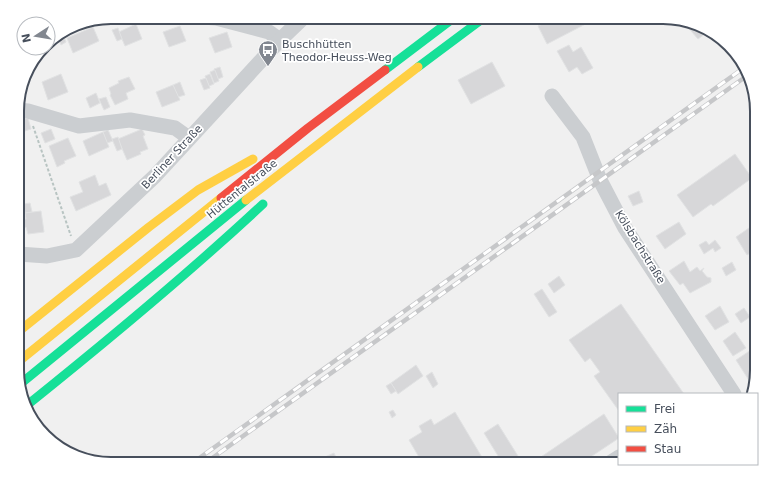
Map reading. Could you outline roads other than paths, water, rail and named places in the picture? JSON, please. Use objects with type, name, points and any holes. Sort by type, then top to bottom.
[{"type":"highway","name":"Hüttentalstraße","points":[[24,357],[308,128],[446,24]]},
{"type":"highway","name":"Hüttentalstraße","points":[[25,380],[319,142],[475,24]]},
{"type":"highway","points":[[24,327],[149,227],[198,190],[308,128]]},
{"type":"highway","points":[[283,184],[319,142]]},
{"type":"highway","points":[[30,402],[163,295],[221,244],[272,195]]},
{"type":"street","points":[[239,24],[269,32],[280,40]]},
{"type":"street","name":"Berliner Straße","points":[[24,254],[47,256],[76,250],[155,176],[280,40],[297,24]]},
{"type":"street","name":"Kölsbachstraße","points":[[552,96],[583,137],[600,180],[625,228],[733,393]]},
{"type":"street","points":[[24,110],[79,126],[130,120],[175,128],[189,138]]},
{"type":"railway","points":[[201,457],[740,71]]},
{"type":"railway","points":[[214,457],[743,78]]},
{"type":"place","name":"Buschhütten Theodor-Heuss-Weg","points":[[268,67]]}]
